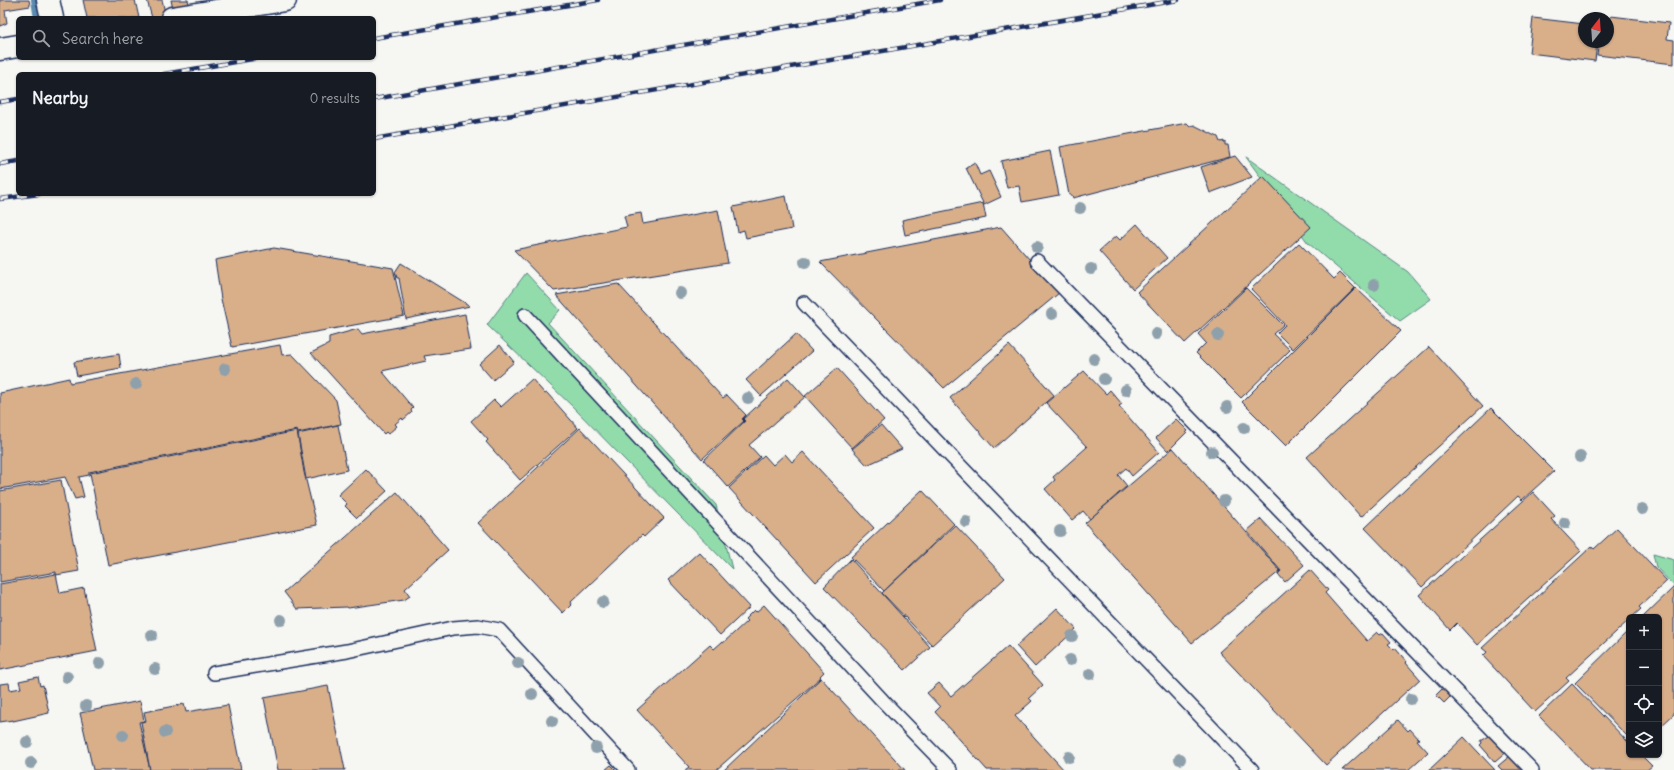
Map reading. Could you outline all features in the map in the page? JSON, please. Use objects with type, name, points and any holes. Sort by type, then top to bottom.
[{"type":"street","points":[[48,0],[52,16]]},
{"type":"street","points":[[185,16],[285,0]]},
{"type":"street","points":[[0,49],[16,46]]},
{"type":"lane","points":[[1037,261],[1532,770]]},
{"type":"lane","points":[[804,303],[1252,770]]},
{"type":"lane","points":[[525,315],[883,701],[950,770]]},
{"type":"lane","points":[[214,673],[347,651],[453,628],[478,626],[500,630],[628,770]]},
{"type":"green space","points":[[1246,157],[1408,272],[1431,299],[1400,321],[1308,243]]},
{"type":"green space","points":[[526,273],[560,310],[548,323],[716,505],[732,569],[572,406],[487,325]]},
{"type":"green space","points":[[1653,554],[1674,560],[1674,586],[1656,567]]},
{"type":"building","points":[[0,0],[29,0],[30,6],[5,10],[7,23],[0,26]]},
{"type":"building","points":[[83,0],[135,0],[139,16],[87,16]]},
{"type":"building","points":[[147,0],[162,0],[166,16],[151,16]]},
{"type":"building","points":[[171,0],[188,0],[191,10],[174,14]]},
{"type":"building","points":[[1614,16],[1669,23],[1667,39],[1674,40],[1674,64],[1597,55],[1598,48],[1614,48]]},
{"type":"building","points":[[1533,18],[1578,23],[1578,48],[1596,48],[1595,61],[1529,53]]},
{"type":"building","points":[[1187,123],[1190,126],[1194,125],[1218,137],[1220,142],[1225,141],[1225,145],[1228,145],[1230,157],[1073,198],[1072,195],[1069,195],[1060,147]]},
{"type":"building","points":[[1050,151],[1059,195],[1022,202],[1019,186],[1007,188],[1001,161]]},
{"type":"building","points":[[1235,156],[1252,177],[1210,193],[1201,167]]},
{"type":"building","points":[[975,163],[980,175],[989,171],[1001,197],[984,205],[966,168]]},
{"type":"building","points":[[1263,176],[1311,227],[1185,343],[1137,292]]},
{"type":"building","points":[[786,196],[792,229],[746,238],[744,230],[738,232],[733,207]]},
{"type":"building","points":[[983,203],[986,218],[905,235],[902,220]]},
{"type":"building","points":[[718,210],[728,263],[554,291],[514,250],[627,227],[624,216],[641,213],[643,224]]},
{"type":"building","points":[[1137,224],[1167,258],[1133,289],[1099,251],[1116,236],[1120,240]]},
{"type":"building","points":[[1001,227],[1059,293],[944,388],[820,262]]},
{"type":"building","points":[[1299,243],[1334,279],[1340,273],[1355,288],[1293,349],[1277,333],[1285,325],[1251,289]]},
{"type":"building","points":[[274,248],[393,268],[404,316],[232,347],[221,299],[215,260]]},
{"type":"building","points":[[401,263],[470,306],[406,319],[399,278],[397,278],[395,272]]},
{"type":"building","points":[[618,284],[723,398],[727,395],[746,415],[742,419],[744,421],[702,459],[556,295]]},
{"type":"building","points":[[1246,288],[1283,325],[1273,334],[1290,350],[1241,398],[1196,353],[1206,343],[1198,334]]},
{"type":"building","points":[[1356,288],[1401,331],[1286,446],[1242,402]]},
{"type":"building","points":[[465,314],[471,349],[424,356],[426,361],[382,371],[413,408],[411,410],[412,412],[403,420],[402,418],[395,424],[397,426],[388,434],[386,432],[384,434],[311,353],[329,344],[329,337],[358,329],[362,334]]},
{"type":"building","points":[[796,334],[812,351],[761,396],[746,380]]},
{"type":"building","points":[[280,345],[282,355],[292,354],[336,400],[341,424],[298,433],[297,430],[89,472],[89,475],[79,477],[84,497],[75,499],[65,477],[0,489],[0,393],[69,378],[70,383]]},
{"type":"building","points":[[500,345],[514,362],[493,380],[479,364]]},
{"type":"building","points":[[1009,345],[1054,395],[994,448],[950,398]]},
{"type":"building","points":[[1429,347],[1483,406],[1361,517],[1307,457]]},
{"type":"building","points":[[119,354],[121,368],[77,376],[74,362]]},
{"type":"building","points":[[837,368],[884,420],[852,448],[805,396]]},
{"type":"building","points":[[1084,371],[1106,394],[1110,390],[1122,404],[1119,406],[1159,452],[1132,476],[1126,468],[1118,475],[1127,486],[1090,519],[1083,511],[1072,520],[1045,489],[1055,480],[1053,477],[1087,447],[1046,403]]},
{"type":"building","points":[[788,378],[805,397],[749,445],[760,457],[728,487],[704,460],[745,421],[743,419]]},
{"type":"building","points":[[532,379],[545,394],[547,393],[578,428],[520,480],[486,442],[488,440],[471,421],[494,400],[501,407]]},
{"type":"building","points":[[1491,408],[1554,471],[1522,500],[1518,496],[1422,587],[1365,528]]},
{"type":"building","points":[[1176,419],[1188,431],[1168,451],[1156,438]]},
{"type":"building","points":[[338,425],[347,470],[306,479],[298,434]]},
{"type":"building","points":[[881,425],[902,449],[867,465],[852,449]]},
{"type":"building","points":[[580,428],[664,518],[644,537],[642,535],[571,602],[572,604],[563,613],[478,523]]},
{"type":"building","points":[[297,431],[304,472],[317,525],[108,565],[90,473]]},
{"type":"building","points":[[1173,448],[1280,571],[1192,643],[1085,523]]},
{"type":"building","points":[[803,452],[874,528],[816,582],[729,488],[764,455],[773,465],[785,454],[792,462]]},
{"type":"building","points":[[366,469],[387,491],[357,518],[345,506],[347,504],[338,495]]},
{"type":"building","points":[[61,480],[79,571],[56,575],[56,572],[0,582],[0,491]]},
{"type":"building","points":[[922,490],[954,524],[884,591],[851,557]]},
{"type":"building","points":[[397,492],[448,550],[405,589],[410,596],[404,600],[348,608],[297,609],[284,592]]},
{"type":"building","points":[[1533,492],[1555,516],[1551,519],[1581,551],[1477,645],[1457,623],[1450,630],[1419,595]]},
{"type":"building","points":[[1261,519],[1304,565],[1285,582],[1278,574],[1281,571],[1247,531]]},
{"type":"building","points":[[955,525],[1005,578],[932,645],[882,593]]},
{"type":"building","points":[[1617,528],[1667,581],[1639,607],[1641,609],[1635,614],[1626,614],[1626,623],[1566,678],[1569,681],[1535,712],[1483,656],[1487,652],[1482,648],[1592,546],[1594,549]]},
{"type":"building","points":[[699,552],[750,607],[720,635],[668,580]]},
{"type":"building","points":[[851,559],[930,647],[905,670],[824,587]]},
{"type":"building","points":[[1310,570],[1328,590],[1325,593],[1367,641],[1377,632],[1380,635],[1383,633],[1391,642],[1388,644],[1394,650],[1395,648],[1420,679],[1326,765],[1219,652]]},
{"type":"building","points":[[56,574],[60,593],[84,588],[97,651],[0,670],[0,584]]},
{"type":"building","points":[[1674,587],[1674,714],[1662,725],[1662,614],[1646,614]]},
{"type":"building","points":[[764,605],[824,672],[820,676],[821,677],[716,770],[685,770],[689,767],[637,710],[710,645],[714,649],[722,642],[723,643],[747,621],[745,619],[754,610],[756,612]]},
{"type":"building","points":[[1057,608],[1076,629],[1035,667],[1016,646]]},
{"type":"building","points":[[1626,633],[1626,735],[1575,683]]},
{"type":"building","points":[[1008,646],[1043,685],[1029,698],[1032,701],[1015,716],[1064,770],[987,770],[935,712],[940,707],[927,693],[939,683],[951,696]]},
{"type":"building","points":[[38,677],[40,686],[43,685],[49,713],[13,721],[0,722],[0,684],[9,683],[10,690],[21,688],[19,681]]},
{"type":"building","points":[[821,678],[905,770],[724,770]]},
{"type":"building","points":[[1572,684],[1626,740],[1626,758],[1644,758],[1652,766],[1647,770],[1591,770],[1539,716]]},
{"type":"building","points":[[328,686],[345,770],[278,770],[264,698]]},
{"type":"building","points":[[1443,688],[1451,696],[1444,703],[1436,695]]},
{"type":"building","points":[[140,701],[144,721],[139,722],[150,770],[93,770],[80,713]]},
{"type":"building","points":[[184,704],[186,712],[228,705],[241,770],[150,770],[141,722],[146,721],[144,712]]},
{"type":"building","points":[[1398,720],[1408,731],[1410,729],[1419,739],[1417,740],[1428,752],[1408,770],[1342,770]]},
{"type":"building","points":[[1494,733],[1509,750],[1495,762],[1480,745],[1482,743],[1481,741]]},
{"type":"building","points":[[1464,737],[1495,770],[1429,770]]},
{"type":"building","points":[[1511,755],[1525,770],[1502,770],[1498,766]]},
{"type":"building","points":[[611,765],[616,770],[605,770]]},
{"type":"waterway","points":[[35,0],[37,13]]},
{"type":"railway","points":[[376,38],[598,0]]},
{"type":"railway","points":[[376,99],[940,0]]},
{"type":"railway","points":[[376,139],[1178,0]]},
{"type":"railway","points":[[176,72],[246,60]]},
{"type":"railway","points":[[0,102],[16,99]]},
{"type":"railway","points":[[0,164],[16,161]]},
{"type":"railway","points":[[0,199],[23,196]]}]
